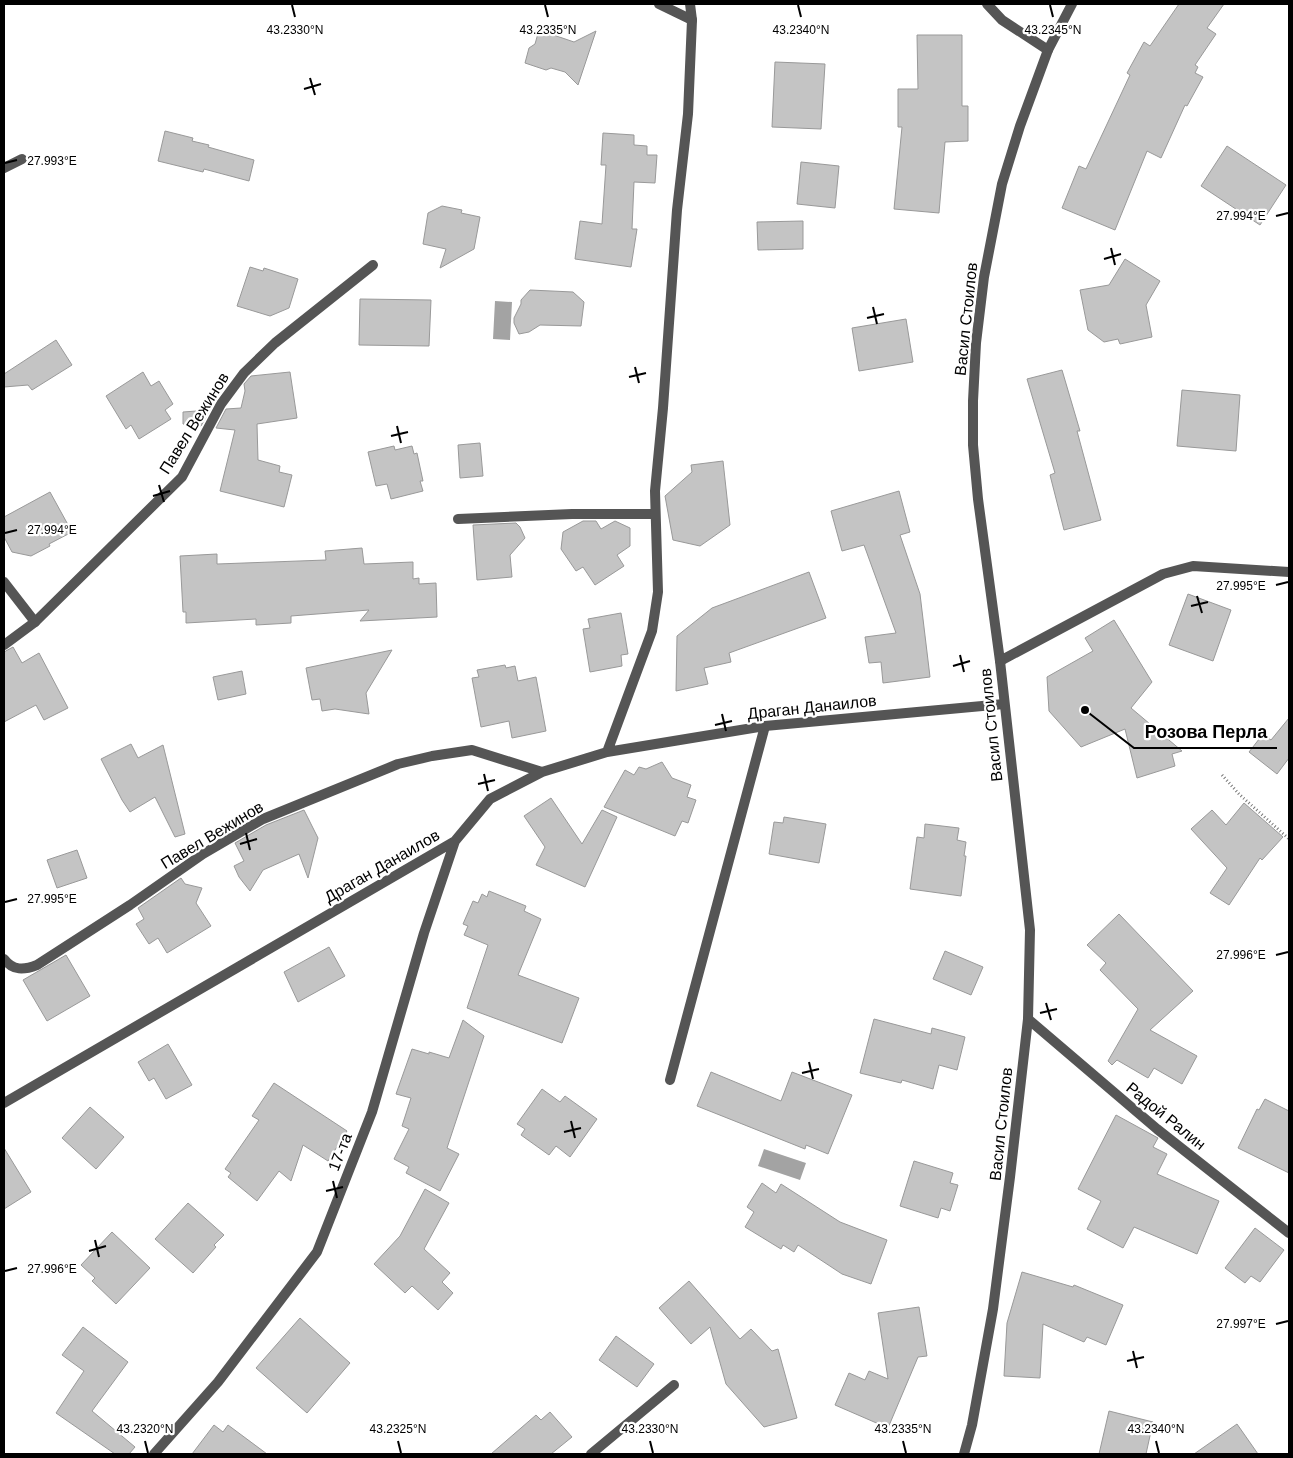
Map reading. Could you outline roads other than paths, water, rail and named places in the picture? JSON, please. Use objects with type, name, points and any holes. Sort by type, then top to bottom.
[{"type":"street","points":[[659,4],[692,20]]},
{"type":"street","points":[[608,752],[652,631],[658,592],[654,491],[663,408],[677,210],[688,114],[692,20],[690,4]]},
{"type":"street","points":[[987,4],[1002,20],[1048,50]]},
{"type":"street","name":"Васил Стоилов","points":[[964,1454],[972,1424],[993,1309],[1028,1019],[1030,930],[1000,661],[978,499],[973,445],[976,343],[984,277],[1002,184],[1020,126],[1048,50],[1072,4]]},
{"type":"street","points":[[4,168],[22,159]]},
{"type":"street","name":"Павел Вежинов","points":[[4,645],[35,622],[182,477],[221,404],[244,372],[275,344],[373,265]]},
{"type":"street","points":[[458,519],[572,514],[655,514]]},
{"type":"street","points":[[1000,661],[1163,574],[1193,566],[1289,572]]},
{"type":"street","points":[[4,582],[35,622]]},
{"type":"street","name":"Драган Данаилов","points":[[4,1103],[455,840],[490,799],[542,772],[608,752],[765,726],[1004,704]]},
{"type":"street","points":[[670,1080],[765,726]]},
{"type":"street","name":"Павел Вежинов","points":[[4,959],[16,969],[26,970],[37,966],[203,854],[263,819],[398,764],[432,756],[472,750],[542,772]]},
{"type":"street","name":"17-та","points":[[154,1454],[218,1382],[317,1252],[372,1112],[424,934],[455,840]]},
{"type":"street","name":"Радой Ралин","points":[[1028,1019],[1157,1129],[1289,1233]]},
{"type":"street","points":[[591,1454],[674,1385]]},
{"type":"place","name":"Розова Перла","points":[[1085,710]]}]
